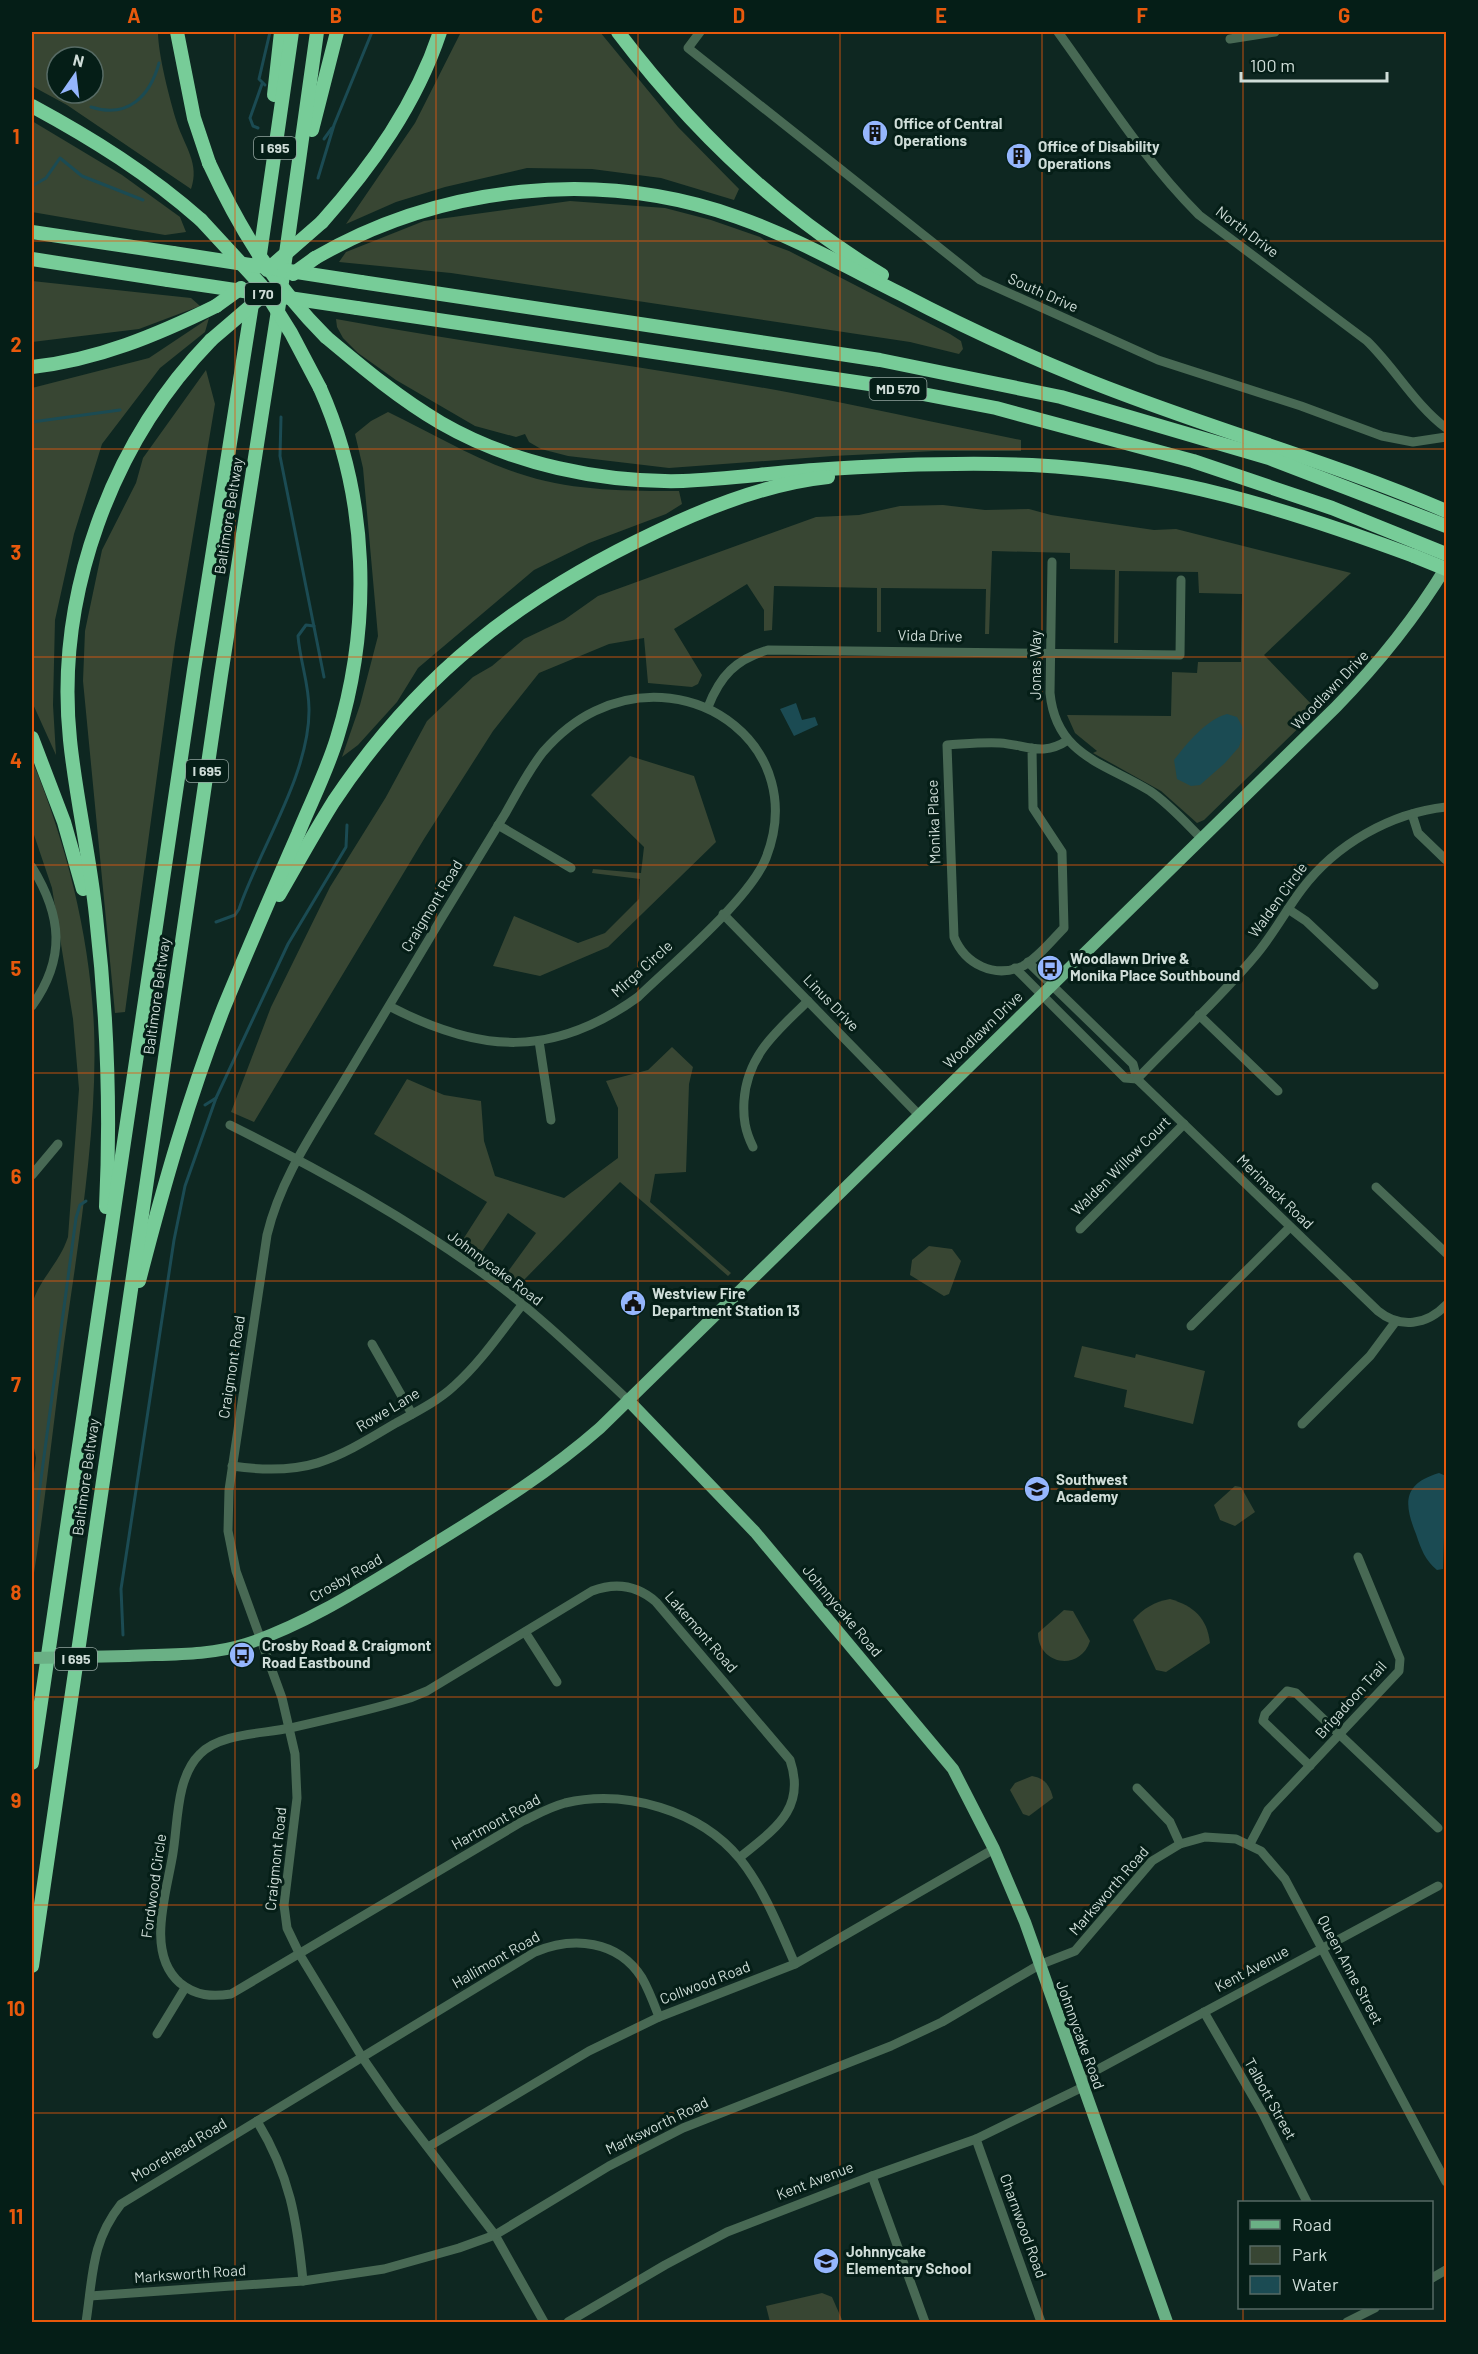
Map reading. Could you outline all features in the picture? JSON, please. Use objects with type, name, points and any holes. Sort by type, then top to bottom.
[{"type":"highway","points":[[177,32],[194,118],[209,163],[236,218],[270,274],[297,308],[326,338],[379,381],[443,424],[509,452],[585,474],[682,481],[818,470],[971,465],[1085,468],[1201,488],[1258,502],[1327,524],[1446,568]]},
{"type":"highway","points":[[258,265],[281,32]]},
{"type":"highway","name":"Baltimore Beltway","points":[[32,1763],[292,32]]},
{"type":"highway","name":"Baltimore Beltway","points":[[32,1966],[121,1353],[297,190],[317,32]]},
{"type":"highway","points":[[297,190],[337,32]]},
{"type":"highway","points":[[32,367],[108,351],[179,324],[216,306],[269,269],[322,222],[352,188],[405,111],[440,32]]},
{"type":"highway","points":[[618,32],[696,124],[777,200],[867,266],[985,335]]},
{"type":"highway","points":[[32,106],[128,162],[163,187],[201,220],[261,285],[320,388],[335,423],[346,461],[360,543],[361,579],[355,652],[337,738],[205,1059],[182,1125],[121,1353]]},
{"type":"highway","points":[[103,1281],[109,1104],[108,1031],[96,914],[69,739],[70,657],[75,618],[94,535],[109,494],[144,425],[212,340],[264,294],[315,258],[353,236],[422,211],[481,197],[549,190],[647,195],[706,207],[764,227],[985,335],[1117,392],[1344,471],[1439,513]]},
{"type":"highway","name":"I 70","points":[[32,232],[361,282]]},
{"type":"highway","name":"I 70","points":[[32,259],[357,308]]},
{"type":"highway","name":"MD 570","points":[[361,282],[880,360],[1051,395],[1269,458],[1439,513],[1446,526]]},
{"type":"highway","name":"MD 570","points":[[357,308],[876,385],[996,408],[1193,461],[1332,508],[1446,554]]},
{"type":"highway","points":[[248,952],[334,802],[385,733],[408,705],[468,648],[542,592],[581,568],[682,519],[772,489],[819,478],[971,465]]},
{"type":"highway","points":[[32,738],[78,865],[101,965]]},
{"type":"main road","name":"Woodlawn Drive","points":[[628,1400],[1374,668],[1405,630],[1446,568]]},
{"type":"main road","name":"Crosby Road","points":[[32,1658],[211,1651],[244,1645],[299,1622],[342,1599],[531,1484],[566,1458],[628,1400]]},
{"type":"main road","name":"Johnnycake Road","points":[[628,1400],[724,1498],[934,1744],[966,1791],[994,1849],[1039,1965],[1167,2322]]},
{"type":"street","name":"South Drive","points":[[700,32],[688,48],[980,280],[1158,360],[1301,406],[1382,436],[1413,442],[1446,437]]},
{"type":"street","name":"North Drive","points":[[1058,32],[1136,141],[1180,196],[1199,215],[1367,341],[1387,360],[1421,405],[1446,428]]},
{"type":"street","points":[[1230,39],[1275,32]]},
{"type":"street","name":"Jonas Way","points":[[1052,562],[1052,709],[1060,730],[1081,754],[1157,796],[1201,838]]},
{"type":"street","name":"Vida Drive","points":[[708,707],[715,690],[730,668],[747,657],[768,650],[1180,655],[1181,580]]},
{"type":"street","name":"Craigmont Road","points":[[544,2322],[495,2235],[362,2057],[300,1955],[287,1928],[284,1905],[297,1798],[297,1776],[290,1728],[231,1550],[227,1510],[267,1235],[279,1196],[297,1158],[544,752],[574,724],[593,712],[636,697],[675,698],[708,707],[748,738],[760,753],[767,768],[774,798],[774,830],[770,848]]},
{"type":"street","name":"Monika Place","points":[[1022,965],[994,971],[980,966],[963,954],[954,937],[947,745],[1000,743],[1050,749],[1068,740]]},
{"type":"street","points":[[1022,965],[1064,928],[1062,852],[1033,808],[1032,748]]},
{"type":"street","name":"Walden Circle","points":[[1137,1079],[1254,957],[1311,878],[1338,851],[1369,832],[1412,814],[1446,807]]},
{"type":"street","points":[[1412,814],[1418,832],[1446,860]]},
{"type":"street","points":[[498,825],[571,868]]},
{"type":"street","name":"Mirga Circle","points":[[389,1006],[424,1024],[465,1038],[513,1043],[539,1041],[578,1030],[620,1010],[638,997],[723,914],[756,878],[770,848]]},
{"type":"street","points":[[32,867],[52,912],[57,938],[54,967],[32,1006]]},
{"type":"street","points":[[1288,909],[1306,921],[1374,985]]},
{"type":"street","name":"Linus Drive","points":[[723,914],[918,1114]]},
{"type":"street","name":"Merimack Road","points":[[1022,965],[1051,985],[1133,1064],[1137,1079],[1378,1311],[1396,1321]]},
{"type":"street","name":"Merimack Road","points":[[1022,965],[1041,994],[1125,1078],[1137,1079]]},
{"type":"street","points":[[753,1147],[744,1125],[746,1082],[751,1068],[766,1042],[807,1000]]},
{"type":"street","points":[[1199,1015],[1278,1091]]},
{"type":"street","points":[[539,1041],[551,1120]]},
{"type":"street","name":"Walden Willow Court","points":[[1080,1229],[1184,1124]]},
{"type":"street","name":"Johnnycake Road","points":[[230,1125],[297,1158],[397,1216],[488,1278],[522,1305],[628,1400]]},
{"type":"street","points":[[32,1174],[58,1144]]},
{"type":"street","points":[[1376,1187],[1446,1253]]},
{"type":"street","points":[[1191,1326],[1290,1227]]},
{"type":"street","name":"Rowe Lane","points":[[232,1466],[278,1470],[314,1466],[345,1454],[442,1396],[463,1378],[522,1305]]},
{"type":"street","points":[[1302,1424],[1370,1356],[1396,1321],[1412,1323],[1430,1318],[1446,1305]]},
{"type":"street","points":[[372,1344],[412,1414]]},
{"type":"street","name":"Brigadoon Trail","points":[[1250,1844],[1268,1810],[1396,1677],[1400,1665],[1358,1557]]},
{"type":"street","name":"Lakemont Road","points":[[290,1728],[410,1698],[603,1587],[627,1586],[648,1595],[656,1602],[782,1749],[794,1772],[794,1796],[786,1815],[780,1824],[739,1858]]},
{"type":"street","points":[[525,1632],[557,1682]]},
{"type":"street","points":[[1310,1766],[1263,1721],[1265,1714],[1283,1694],[1291,1691],[1341,1734],[1438,1828]]},
{"type":"street","name":"Fordwood Circle","points":[[185,1988],[171,1973],[165,1962],[161,1935],[186,1775],[200,1753],[210,1745],[290,1728]]},
{"type":"street","points":[[1137,1788],[1170,1822],[1180,1844]]},
{"type":"street","name":"Hartmont Road","points":[[300,1955],[523,1821],[564,1804],[583,1800],[624,1800],[670,1811],[706,1830],[739,1858],[766,1900],[795,1964]]},
{"type":"street","name":"Queen Anne Street","points":[[1180,1844],[1195,1838],[1217,1836],[1250,1844],[1268,1858],[1285,1880],[1323,1948],[1446,2182]]},
{"type":"street","name":"Marksworth Road","points":[[90,2296],[303,2282],[384,2269],[495,2235],[649,2144],[723,2111],[862,2059],[916,2035],[1039,1965],[1075,1951],[1152,1861],[1180,1844]]},
{"type":"street","name":"Collwood Road","points":[[428,2147],[557,2068],[659,2017],[795,1964],[994,1849]]},
{"type":"street","name":"Kent Avenue","points":[[568,2322],[664,2265],[727,2232],[976,2139],[1081,2083],[1204,2012],[1438,1886]]},
{"type":"street","name":"Hallimont Road","points":[[362,2057],[535,1952],[561,1943],[588,1943],[624,1958],[642,1977],[659,2017]]},
{"type":"street","points":[[157,2034],[185,1988],[206,1996],[231,1994],[300,1955]]},
{"type":"street","name":"Talbott Street","points":[[1204,2012],[1263,2114],[1306,2201]]},
{"type":"street","name":"Moorehead Road","points":[[86,2322],[96,2250],[102,2231],[121,2204],[138,2191],[362,2057]]},
{"type":"street","points":[[257,2121],[279,2161],[291,2194],[303,2282]]},
{"type":"street","name":"Charnwood Road","points":[[976,2139],[1041,2322]]},
{"type":"street","points":[[872,2176],[924,2322]]},
{"type":"street","points":[[1347,2322],[1369,2309]]},
{"type":"green space","points":[[32,32],[158,32],[162,65],[171,103],[193,163],[191,189],[67,105],[105,105],[105,45],[45,45],[45,93],[32,86]]},
{"type":"green space","points":[[461,32],[600,32],[678,127],[739,189],[734,200],[661,178],[592,169],[527,168],[445,187],[396,202],[346,224],[415,123]]},
{"type":"green space","points":[[32,121],[122,175],[180,217],[186,232],[165,235],[32,212]]},
{"type":"green space","points":[[570,201],[665,208],[711,220],[760,237],[950,334],[961,341],[963,349],[959,354],[910,342],[451,273],[339,262],[346,252],[424,221]]},
{"type":"green space","points":[[32,281],[191,298],[200,306],[139,329],[32,342]]},
{"type":"green space","points":[[209,318],[205,332],[160,368],[102,444],[74,534],[55,620],[53,705],[56,755],[32,702],[32,388],[149,358]]},
{"type":"green space","points":[[336,319],[807,396],[1021,440],[1021,451],[935,451],[669,468],[568,456],[541,449],[529,442],[525,434],[516,437],[475,426],[396,380],[358,353],[343,338],[337,327]]},
{"type":"green space","points":[[206,370],[215,404],[175,643],[125,1012],[115,1013],[83,681],[85,631],[102,550],[136,483],[143,458]]},
{"type":"green space","points":[[388,412],[474,455],[527,476],[583,487],[679,491],[682,504],[666,514],[589,543],[534,570],[418,668],[397,702],[358,745],[342,757],[360,705],[378,636],[363,468],[355,434],[371,421]]},
{"type":"green space","points":[[943,505],[985,510],[1029,509],[1051,515],[1154,530],[1176,529],[1351,573],[1264,655],[1317,710],[1204,820],[1197,823],[1161,791],[1093,753],[1097,751],[1075,733],[1067,715],[1171,716],[1172,672],[1197,673],[1198,662],[1241,662],[1242,594],[1199,593],[1198,572],[1119,571],[1118,643],[1114,643],[1115,570],[1070,569],[1070,553],[992,551],[989,634],[985,634],[986,589],[881,588],[881,632],[877,632],[877,588],[774,586],[772,630],[764,631],[764,610],[747,584],[674,629],[702,675],[698,684],[692,687],[648,683],[644,638],[609,644],[539,673],[493,731],[424,839],[254,1122],[231,1112],[271,1007],[330,887],[386,797],[427,721],[473,677],[492,666],[524,639],[564,620],[598,596],[816,517],[859,515],[900,506]]},
{"type":"green space","points":[[630,756],[694,776],[716,842],[608,947],[540,976],[493,966],[514,916],[578,943],[605,933],[639,899],[640,879],[592,873],[593,869],[641,873],[644,847],[591,795]]},
{"type":"green space","points":[[32,760],[66,858],[82,926],[92,994],[94,1066],[86,1186],[32,1586],[32,1488],[36,1458],[32,1438],[32,1304],[68,1237],[79,1089],[73,1019],[52,888],[32,829]]},
{"type":"green space","points":[[672,1047],[693,1067],[689,1084],[686,1172],[655,1174],[650,1202],[731,1273],[728,1276],[620,1182],[521,1283],[507,1273],[536,1233],[508,1213],[481,1253],[462,1241],[487,1202],[374,1134],[407,1079],[444,1095],[481,1101],[484,1141],[495,1176],[564,1198],[618,1158],[618,1108],[606,1081],[648,1070]]},
{"type":"green space","points":[[929,1246],[952,1249],[961,1261],[949,1294],[944,1296],[910,1275],[912,1260]]},
{"type":"green space","points":[[1082,1346],[1135,1358],[1136,1354],[1205,1371],[1193,1424],[1124,1407],[1127,1390],[1074,1377]]},
{"type":"green space","points":[[1235,1486],[1241,1487],[1255,1512],[1235,1526],[1220,1520],[1214,1505]]},
{"type":"green space","points":[[1170,1599],[1186,1605],[1198,1614],[1206,1627],[1210,1643],[1166,1672],[1156,1670],[1133,1620],[1150,1606]]},
{"type":"green space","points":[[1064,1610],[1073,1611],[1090,1641],[1085,1651],[1069,1661],[1052,1658],[1045,1652],[1040,1644],[1038,1633]]},
{"type":"green space","points":[[1032,1776],[1046,1783],[1053,1798],[1029,1816],[1023,1814],[1010,1790],[1015,1783]]},
{"type":"green space","points":[[822,2293],[832,2297],[843,2322],[770,2322],[766,2306]]},
{"type":"water","points":[[796,703],[802,720],[815,717],[818,725],[794,736],[780,709]]},
{"type":"water","points":[[1227,714],[1237,717],[1243,728],[1239,747],[1200,785],[1191,786],[1177,779],[1174,760],[1205,727]]},
{"type":"water","points":[[1439,1473],[1446,1476],[1443,1569],[1437,1570],[1426,1558],[1422,1549],[1412,1523],[1408,1504],[1412,1489],[1418,1483]]},
{"type":"waterway","points":[[265,85],[259,79],[270,32]]},
{"type":"waterway","points":[[318,178],[334,125],[372,32]]},
{"type":"waterway","points":[[91,107],[116,110],[136,102],[150,85],[159,63]]},
{"type":"waterway","points":[[258,128],[253,126],[250,118],[262,84]]},
{"type":"waterway","points":[[324,139],[332,128]]},
{"type":"waterway","points":[[32,186],[46,178],[60,158],[82,176],[143,200]]},
{"type":"waterway","points":[[32,422],[120,410]]},
{"type":"waterway","points":[[281,417],[280,456],[324,677]]},
{"type":"waterway","points":[[216,922],[235,915],[239,909],[293,784],[307,733],[309,709],[298,636],[306,625],[314,626]]},
{"type":"waterway","points":[[205,1105],[216,1098],[288,944],[346,847],[347,825]]},
{"type":"waterway","points":[[123,1635],[121,1589],[174,1240],[185,1186],[216,1098]]},
{"type":"waterway","points":[[32,1546],[76,1218],[80,1205],[86,1201]]},
{"type":"place","name":"Office of Central Operations","points":[[875,133]]},
{"type":"place","name":"Office of Disability Operations","points":[[1019,156]]},
{"type":"place","name":"Woodlawn Drive & Monika Place Southbound","points":[[1050,968]]},
{"type":"place","name":"Westview Fire Department Station 13","points":[[633,1303]]},
{"type":"place","name":"Southwest Academy","points":[[1037,1489]]},
{"type":"place","name":"Crosby Road & Craigmont Road Eastbound","points":[[242,1655]]},
{"type":"place","name":"Johnnycake Elementary School","points":[[826,2261]]}]
